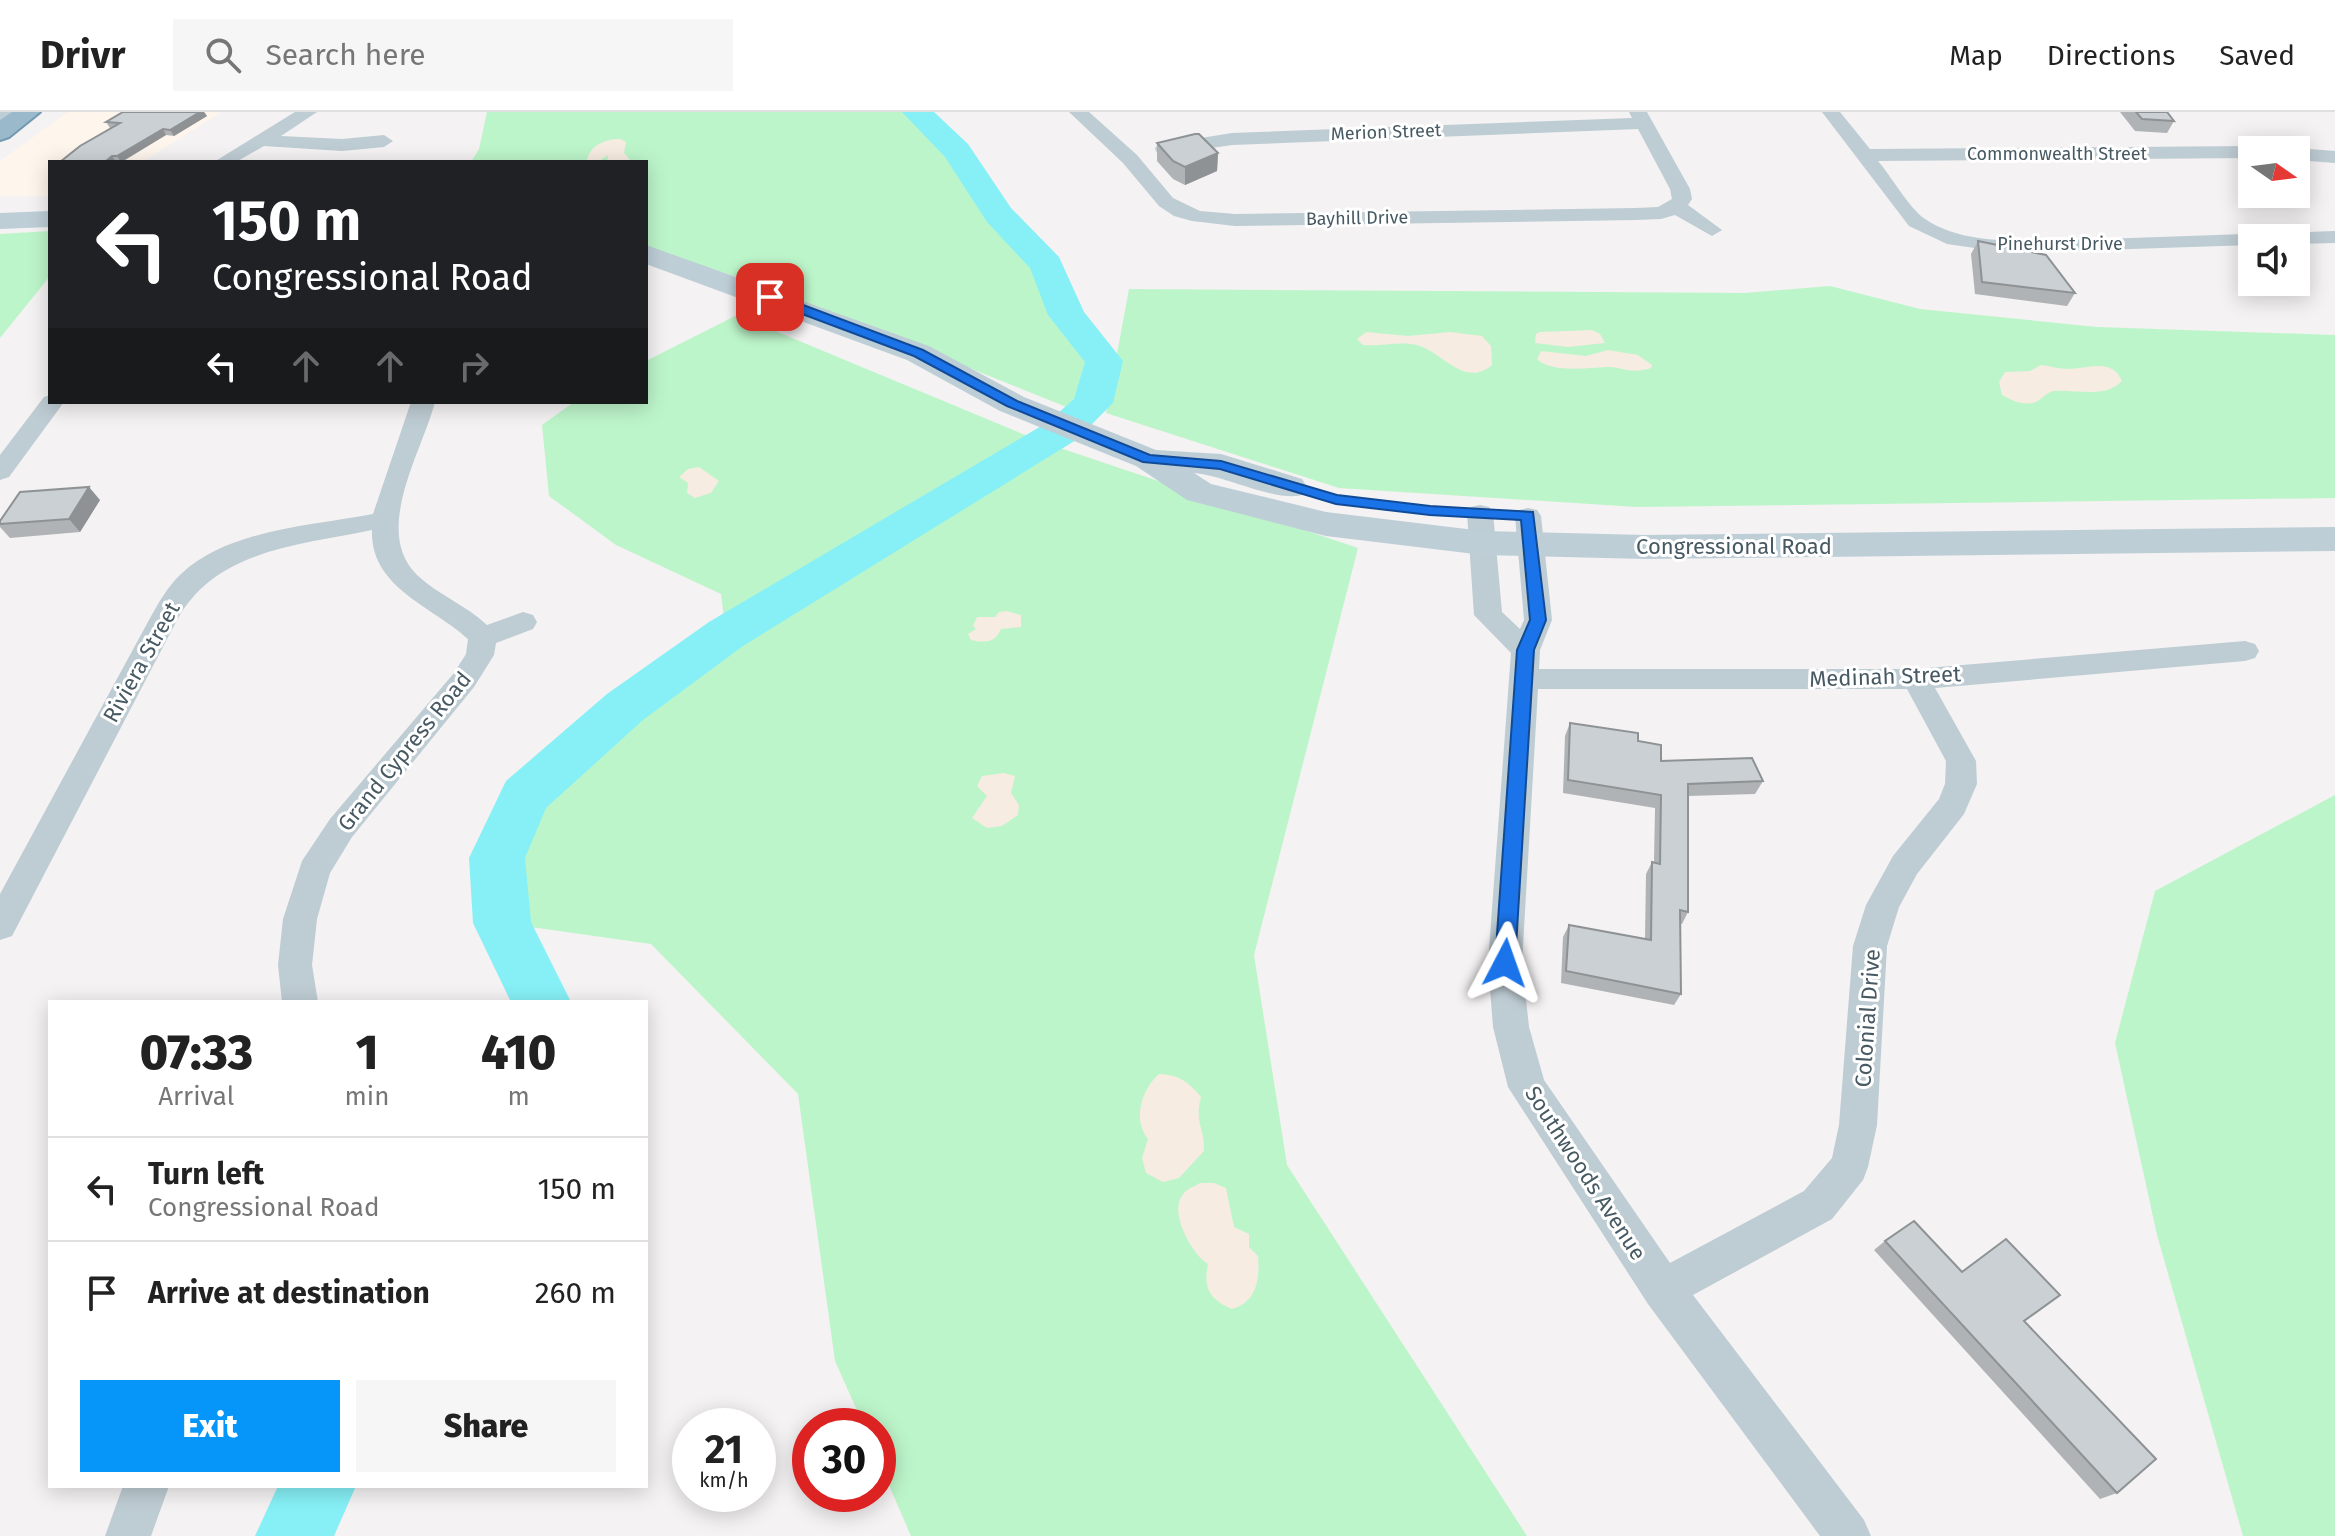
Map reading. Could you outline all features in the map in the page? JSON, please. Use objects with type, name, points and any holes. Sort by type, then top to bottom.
[{"type":"highway","points":[[0,132],[28,112]]},
{"type":"main road","points":[[0,118],[14,112]]},
{"type":"main road","points":[[0,206],[48,206]]},
{"type":"main road","points":[[0,221],[48,219]]},
{"type":"main road","name":"Congressional Road","points":[[648,255],[918,353],[1014,405]]},
{"type":"main road","name":"Congressional Road","points":[[648,277],[893,370],[1014,405],[1098,437],[1148,459],[1199,492],[1326,524],[1530,530],[1645,547],[2335,539]]},
{"type":"main road","name":"Congressional Road","points":[[1530,530],[1637,522],[2335,512]]},
{"type":"street","points":[[227,160],[308,112]]},
{"type":"street","name":"Bayhill Drive","points":[[1078,112],[1130,159],[1166,202],[1181,212],[1214,219],[1636,214],[1661,213],[1677,207]]},
{"type":"street","name":"Pinehurst Drive","points":[[1831,112],[1916,222],[1954,240],[2045,247],[2238,240]]},
{"type":"street","points":[[1640,117],[1680,189],[1682,199],[1677,207],[1712,230]]},
{"type":"street","name":"Merion Street","points":[[1130,159],[1194,143],[1232,139],[1640,117]]},
{"type":"street","points":[[259,143],[342,145],[384,141]]},
{"type":"street","points":[[245,160],[259,143]]},
{"type":"street","name":"Commonwealth Street","points":[[1863,155],[2238,152]]},
{"type":"street","points":[[2310,155],[2335,157]]},
{"type":"street","points":[[2310,237],[2335,237]]},
{"type":"street","points":[[0,472],[51,404]]},
{"type":"street","points":[[423,404],[420,420],[383,520],[385,551],[403,578],[431,600],[472,625],[483,637],[523,622]]},
{"type":"street","name":"Riviera Street","points":[[0,926],[176,597],[180,573],[250,549],[383,520]]},
{"type":"street","points":[[1482,528],[1488,615],[1524,665]]},
{"type":"street","name":"Southwoods Avenue","points":[[1530,530],[1538,620],[1524,665],[1505,963],[1511,1027],[1527,1087],[1663,1289],[1848,1536]]},
{"type":"street","name":"Grand Cypress Road","points":[[300,1000],[295,965],[300,919],[314,870],[341,828],[464,680],[480,655],[483,637]]},
{"type":"street","name":"Medinah Street","points":[[1524,665],[1915,679],[2245,651]]},
{"type":"street","name":"Colonial Drive","points":[[1663,1289],[1818,1205],[1849,1167],[1858,1125],[1870,946],[1883,905],[1905,865],[1953,805],[1961,784],[1961,761],[1952,740],[1915,679]]},
{"type":"street","points":[[128,1536],[145,1488]]},
{"type":"shaded area","points":[[68,112],[220,113],[145,160],[48,160],[48,196],[0,196],[0,161]]},
{"type":"green space","points":[[487,112],[917,112],[957,151],[999,215],[1046,265],[1067,315],[1104,361],[1101,402],[1079,412],[757,283],[648,250],[648,160],[472,160],[479,149]]},
{"type":"green space","points":[[48,231],[48,278],[0,338],[0,234]]},
{"type":"green space","points":[[1830,286],[1920,309],[2097,327],[2335,335],[2335,498],[1637,507],[1339,488],[1106,413],[1129,289],[1745,293]]},
{"type":"green space","points":[[737,315],[1042,442],[1358,548],[1254,955],[1287,1165],[1527,1536],[911,1536],[896,1501],[896,1408],[856,1408],[835,1361],[798,1094],[651,944],[502,923],[497,858],[525,796],[625,707],[726,634],[721,594],[616,545],[549,496],[542,425],[571,404],[648,404],[648,360]]},
{"type":"green space","points":[[2335,795],[2335,1536],[2243,1536],[2157,1235],[2115,1043],[2155,891]]},
{"type":"sand","points":[[609,140],[626,142],[624,153],[630,160],[607,160],[608,155],[601,160],[587,160],[598,144]]},
{"type":"sand","points":[[1592,330],[1600,334],[1605,343],[1568,347],[1535,343],[1536,334],[1540,332]]},
{"type":"sand","points":[[1366,332],[1408,336],[1450,332],[1482,336],[1491,346],[1492,365],[1473,373],[1455,367],[1420,346],[1363,345],[1357,339]]},
{"type":"sand","points":[[1608,350],[1638,355],[1652,365],[1651,368],[1637,371],[1612,367],[1560,368],[1537,359],[1541,351],[1586,356]]},
{"type":"sand","points":[[2041,365],[2068,369],[2106,367],[2118,374],[2122,381],[2115,387],[2098,392],[2051,392],[2032,403],[2020,403],[2002,395],[1999,382],[2005,372],[2030,371]]},
{"type":"sand","points":[[699,467],[719,481],[711,493],[695,498],[687,493],[688,483],[679,477],[688,469]]},
{"type":"sand","points":[[999,612],[1021,615],[1021,627],[1001,629],[989,641],[971,640],[968,634],[976,629],[973,626],[977,617],[995,617]]},
{"type":"sand","points":[[1004,773],[1015,776],[1011,793],[1019,805],[1018,815],[1002,826],[987,828],[972,818],[987,796],[977,786],[982,776]]},
{"type":"sand","points":[[1159,1074],[1183,1080],[1201,1097],[1199,1119],[1204,1143],[1204,1151],[1179,1178],[1163,1182],[1146,1173],[1142,1158],[1148,1139],[1140,1114],[1144,1096]]},
{"type":"sand","points":[[1200,1183],[1214,1183],[1226,1188],[1234,1227],[1249,1234],[1249,1247],[1258,1256],[1258,1273],[1252,1295],[1232,1309],[1210,1292],[1206,1280],[1208,1264],[1189,1242],[1180,1221],[1179,1201],[1185,1192]]},
{"type":"building","points":[[123,112],[200,112],[107,160],[62,160],[120,123],[106,122]]},
{"type":"building","points":[[2136,112],[2167,112],[2174,121],[2142,119]]},
{"type":"building","points":[[1199,134],[1218,153],[1185,167],[1173,161],[1157,143]]},
{"type":"building","points":[[1978,241],[2046,255],[2075,293],[1982,282]]},
{"type":"building","points":[[89,487],[69,519],[0,524],[20,492]]},
{"type":"building","points":[[1570,723],[1638,733],[1638,741],[1661,745],[1661,761],[1752,758],[1763,781],[1688,784],[1688,912],[1680,910],[1681,994],[1566,971],[1569,925],[1651,940],[1652,862],[1660,864],[1661,795],[1568,780]]},
{"type":"building","points":[[1914,1221],[1962,1272],[2006,1239],[2060,1295],[2024,1321],[2156,1459],[2117,1493],[1885,1241]]},
{"type":"waterway","points":[[540,1000],[502,923],[497,858],[525,796],[625,707],[726,634],[1062,431],[1093,403],[1104,361],[1067,315],[1046,265],[999,215],[957,151],[917,112]]},
{"type":"waterway","points":[[294,1536],[317,1488]]},
{"type":"route","points":[[770,297],[918,353],[1012,404],[1148,459],[1221,465],[1336,499],[1430,511],[1528,516],[1538,620],[1526,650],[1505,963]]}]
